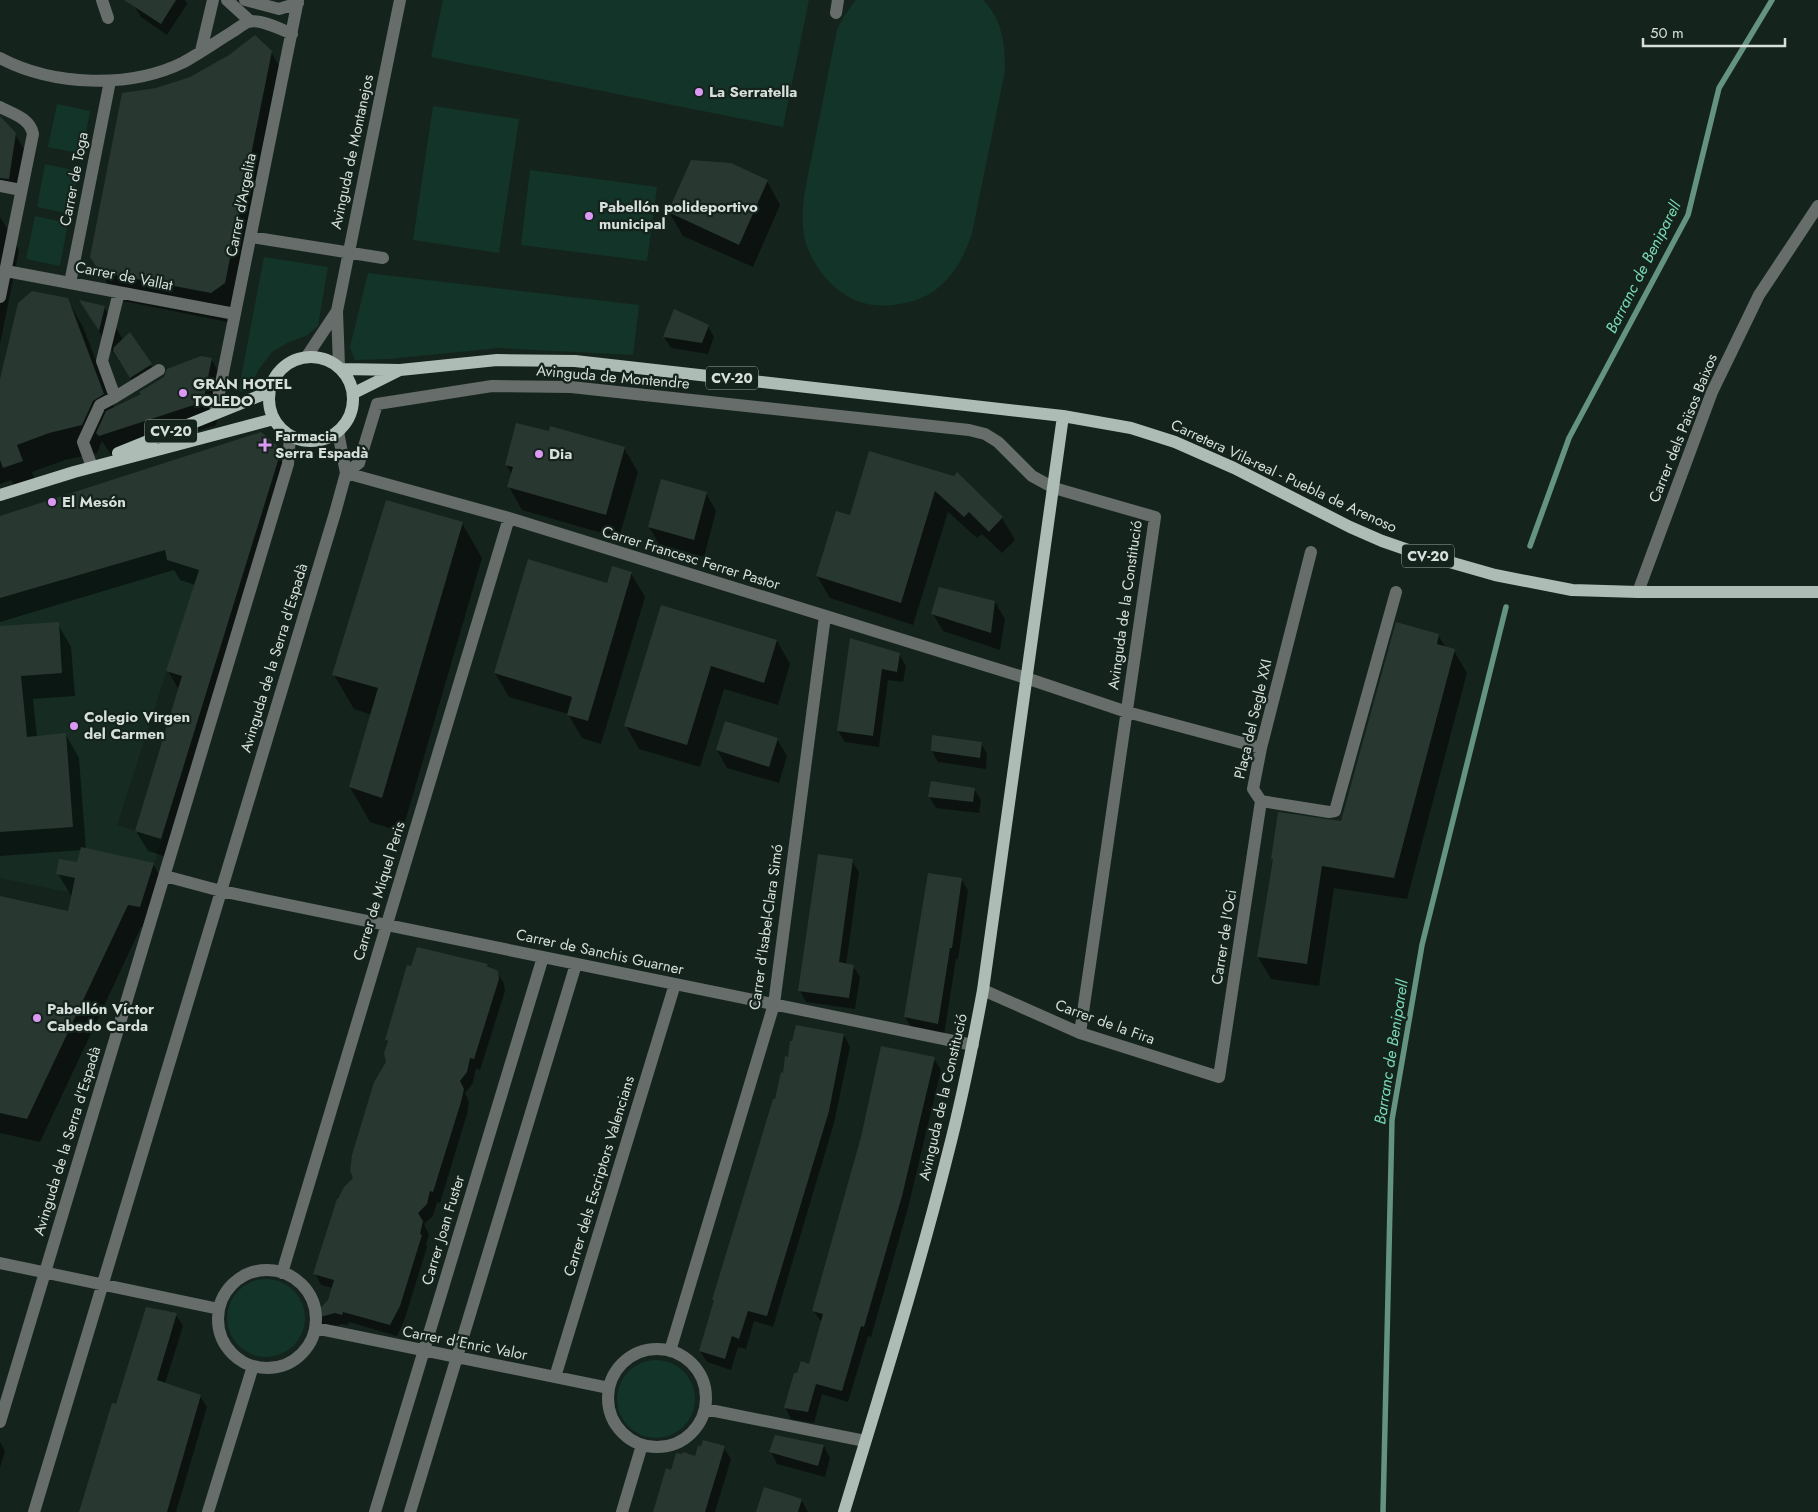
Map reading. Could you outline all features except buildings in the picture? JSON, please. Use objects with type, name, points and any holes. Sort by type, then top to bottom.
[{"type":"main road","name":"CV-20","points":[[307,356],[318,356],[340,367]]},
{"type":"main road","points":[[307,356],[294,360],[282,368],[274,379],[269,392],[269,406],[274,419],[281,429],[290,436],[302,441],[314,442],[327,439],[338,432],[348,421],[353,408],[354,393],[350,380],[340,367]]},
{"type":"main road","name":"Avinguda de Montendre","points":[[340,367],[400,370],[497,360],[575,361],[1063,416]]},
{"type":"main road","name":"Avinguda de Montendre","points":[[354,393],[400,370]]},
{"type":"main road","name":"CV-20","points":[[74,472],[269,392]]},
{"type":"main road","name":"Carretera Vila-real - Puebla de Arenoso","points":[[1063,416],[1131,428],[1175,442],[1234,468],[1350,527],[1411,551],[1495,575],[1572,590],[1818,592]]},
{"type":"main road","name":"Avinguda de la Constitució","points":[[844,1512],[909,1298],[949,1152],[973,1046],[983,990],[1063,416]]},
{"type":"main road","name":"CV-20","points":[[0,495],[74,472],[274,419]]},
{"type":"street","points":[[102,0],[108,18]]},
{"type":"street","points":[[201,51],[213,0]]},
{"type":"street","points":[[227,0],[250,21],[269,24],[292,34]]},
{"type":"street","name":"Carrer d'Argelita","points":[[215,413],[298,2],[279,8],[244,0]]},
{"type":"street","name":"Avinguda de Montanejos","points":[[340,367],[337,311],[400,0]]},
{"type":"street","points":[[836,13],[838,0]]},
{"type":"street","points":[[0,58],[20,66],[60,77],[110,82],[160,72],[185,61],[250,21]]},
{"type":"street","name":"Carrer de Toga","points":[[70,283],[110,82]]},
{"type":"street","points":[[0,107],[26,120],[32,126],[33,134],[0,297]]},
{"type":"street","points":[[0,186],[21,190]]},
{"type":"street","name":"Carrer dels Països Baixos","points":[[1638,592],[1712,392],[1759,295],[1818,206]]},
{"type":"street","points":[[251,237],[383,258]]},
{"type":"street","name":"Carrer de Vallat","points":[[6,271],[236,314]]},
{"type":"street","points":[[115,397],[102,361],[119,292]]},
{"type":"street","name":"Avinguda de Montanejos","points":[[307,356],[337,311]]},
{"type":"street","points":[[91,464],[83,442],[100,406],[159,370]]},
{"type":"street","name":"Avinguda de Montendre","points":[[346,473],[359,463],[377,404],[492,386],[526,386],[571,387],[969,430],[985,434],[998,442],[1032,476],[1054,488]]},
{"type":"street","name":"Avinguda de la Serra d'Espadà","points":[[34,1512],[346,473],[338,432]]},
{"type":"street","name":"Avinguda de la Serra d'Espadà","points":[[0,1422],[288,464],[290,436]]},
{"type":"street","name":"Carrer Francesc Ferrer Pastor","points":[[346,473],[509,518],[1026,678]]},
{"type":"street","name":"Avinguda de la Constitució","points":[[1054,488],[1155,517],[1080,1034]]},
{"type":"street","name":"Carrer de Miquel Peris","points":[[282,1272],[509,518]]},
{"type":"street","name":"Plaça del Segle XXI","points":[[1261,801],[1253,789],[1311,552]]},
{"type":"street","points":[[1261,801],[1329,812],[1335,811],[1396,592]]},
{"type":"street","name":"Carrer d'Isabel-Clara Simó","points":[[670,1351],[774,1004],[825,616]]},
{"type":"street","name":"Avinguda de la Constitució","points":[[1026,678],[1127,712]]},
{"type":"street","points":[[1127,712],[1262,748]]},
{"type":"street","name":"Carrer de l'Oci","points":[[1218,1078],[1261,801]]},
{"type":"street","points":[[165,876],[221,891]]},
{"type":"street","name":"Carrer de Sanchis Guarner","points":[[221,891],[973,1046]]},
{"type":"street","name":"Carrer Joan Fuster","points":[[375,1512],[543,957]]},
{"type":"street","points":[[410,1512],[576,964]]},
{"type":"street","name":"Carrer dels Escriptors Valencians","points":[[555,1377],[675,984]]},
{"type":"street","name":"Carrer de la Fira","points":[[983,990],[1080,1034],[1218,1078]]},
{"type":"street","points":[[0,1264],[219,1309]]},
{"type":"street","points":[[266,1270],[282,1272],[295,1279],[305,1288],[316,1314],[315,1328],[309,1344],[292,1361],[285,1365],[269,1368],[253,1366],[240,1360],[229,1350],[221,1338],[218,1323],[219,1309],[225,1294],[236,1281],[250,1273],[266,1270]]},
{"type":"street","name":"Carrer d'Enric Valor","points":[[315,1328],[609,1388]]},
{"type":"street","points":[[654,1350],[670,1351],[683,1357],[695,1367],[702,1379],[706,1394],[705,1409],[699,1424],[688,1436],[674,1444],[658,1447],[642,1445],[629,1439],[619,1429],[608,1403],[609,1388],[615,1373],[625,1361],[639,1353],[654,1350]]},
{"type":"street","points":[[208,1512],[253,1366]]},
{"type":"street","points":[[705,1409],[865,1441]]},
{"type":"street","points":[[622,1512],[642,1445]]},
{"type":"shaded area","name":"La Serratella","points":[[443,0],[809,0],[783,127],[431,57]]},
{"type":"shaded area","points":[[856,0],[983,0],[995,16],[1002,33],[1005,71],[972,233],[963,256],[955,269],[939,287],[922,298],[901,304],[869,304],[850,298],[841,292],[824,276],[817,266],[811,256],[804,235],[803,212],[805,190],[837,30],[844,16]]},
{"type":"shaded area","points":[[57,104],[90,111],[82,154],[48,147]]},
{"type":"shaded area","points":[[433,106],[519,119],[499,253],[413,240]]},
{"type":"shaded area","points":[[45,164],[78,171],[70,214],[37,207]]},
{"type":"shaded area","name":"Pabellón polideportivo municipal","points":[[530,170],[657,187],[647,261],[521,245]]},
{"type":"shaded area","points":[[35,216],[68,223],[60,266],[26,259]]},
{"type":"shaded area","points":[[264,257],[328,267],[318,326],[306,336],[289,342],[272,352],[259,369],[250,388],[243,392],[239,388]]},
{"type":"shaded area","points":[[368,273],[639,305],[633,355],[499,348],[388,359],[355,360],[350,347]]},
{"type":"shaded area","name":"Colegio Virgen del Carmen","points":[[165,550],[199,570],[117,825],[162,839],[140,907],[0,878],[0,598]]},
{"type":"shaded area","points":[[266,1279],[281,1282],[294,1290],[302,1303],[305,1318],[302,1333],[294,1346],[281,1354],[266,1357],[251,1354],[238,1346],[230,1333],[227,1318],[230,1303],[238,1290],[251,1282]]},
{"type":"shaded area","points":[[656,1360],[671,1363],[684,1371],[692,1384],[695,1399],[692,1414],[684,1427],[671,1435],[656,1438],[641,1435],[628,1427],[620,1414],[617,1399],[620,1384],[628,1371],[641,1363]]},
{"type":"waterway","name":"Barranc de Beniparell","points":[[1530,546],[1569,438],[1688,215],[1719,88],[1772,0]]},
{"type":"waterway","name":"Barranc de Beniparell","points":[[1383,1512],[1392,1120],[1422,945],[1506,607]]},
{"type":"place","name":"La Serratella","points":[[699,92]]},
{"type":"place","name":"Pabellón polideportivo municipal","points":[[589,216]]},
{"type":"place","name":"GRAN HOTEL TOLEDO","points":[[183,393]]},
{"type":"place","name":"Farmacia Serra Espadà","points":[[265,445]]},
{"type":"place","name":"Dia","points":[[539,454]]},
{"type":"place","name":"El Mesón","points":[[52,502]]},
{"type":"place","name":"Colegio Virgen del Carmen","points":[[74,726]]},
{"type":"place","name":"Pabellón Víctor Cabedo Carda","points":[[37,1018]]}]
